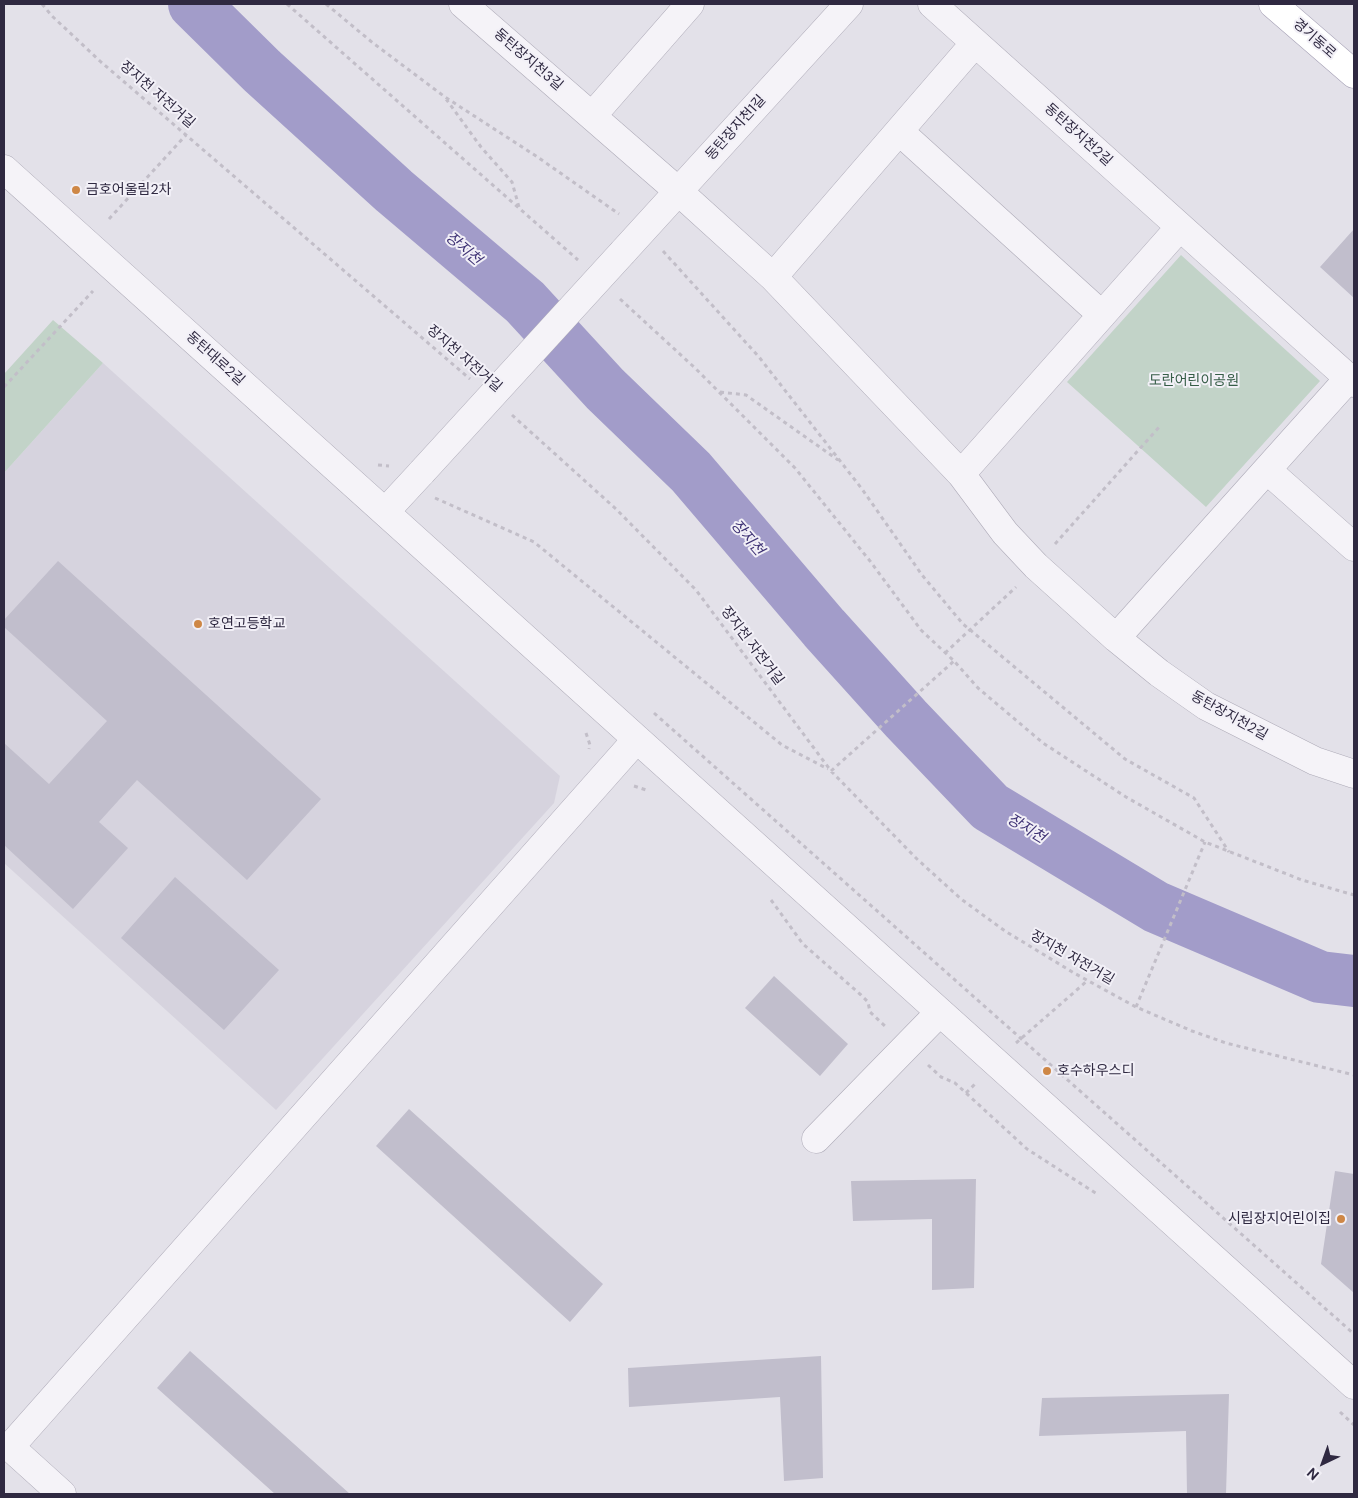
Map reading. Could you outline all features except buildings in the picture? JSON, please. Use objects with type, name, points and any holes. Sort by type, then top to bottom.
[{"type":"main road","name":"경기동로","points":[[1273,4],[1354,74]]},
{"type":"street","name":"동탄장지천3길","points":[[463,4],[678,191]]},
{"type":"street","points":[[592,116],[690,4]]},
{"type":"street","name":"동탄장지천1길","points":[[425,484],[644,228],[849,4]]},
{"type":"street","name":"동탄장지천2길","points":[[932,4],[1352,381],[1267,470],[1116,638]]},
{"type":"street","points":[[773,277],[975,42]]},
{"type":"street","points":[[899,131],[1102,315]]},
{"type":"street","name":"동탄대로2길","points":[[4,169],[1354,1385]]},
{"type":"street","name":"동탄장지천2길","points":[[678,191],[773,277],[961,474],[1017,546],[1071,599],[1116,638],[1159,673],[1206,706],[1315,761],[1354,774]]},
{"type":"street","points":[[961,474],[1180,227]]},
{"type":"street","points":[[1267,470],[1354,547]]},
{"type":"street","points":[[386,512],[425,484]]},
{"type":"street","points":[[62,1494],[10,1447],[637,739]]},
{"type":"street","points":[[816,1139],[940,1012]]},
{"type":"path","name":"장지천 자전거길","points":[[42,4],[52,16],[101,62],[473,381]]},
{"type":"path","points":[[287,4],[580,262]]},
{"type":"path","points":[[326,4],[373,43],[445,97],[536,156],[616,212],[644,228],[759,357],[862,489],[922,575],[963,624],[1125,759],[1194,798],[1230,852]]},
{"type":"path","points":[[445,97],[481,147],[512,182],[519,208]]},
{"type":"path","points":[[109,219],[186,135]]},
{"type":"path","points":[[4,388],[94,291]]},
{"type":"path","points":[[616,295],[719,392],[795,468],[870,561],[921,630],[954,661],[978,688],[1043,743],[1126,797],[1205,842],[1302,880],[1354,896]]},
{"type":"path","points":[[719,392],[746,395],[842,463]]},
{"type":"path","name":"장지천 자전거길","points":[[510,414],[616,509],[696,590],[831,771],[918,859],[961,898],[1005,932],[1136,1007],[1192,1032],[1226,1043],[1354,1074]]},
{"type":"path","points":[[1052,547],[1160,426]]},
{"type":"path","points":[[425,484],[534,542],[782,745],[831,771],[954,661]]},
{"type":"path","points":[[945,653],[1018,586]]},
{"type":"path","points":[[648,707],[1354,1334]]},
{"type":"path","points":[[586,734],[590,745],[589,756]]},
{"type":"path","points":[[629,786],[636,785],[651,793]]},
{"type":"path","points":[[1136,1007],[1205,842]]},
{"type":"path","points":[[769,898],[803,944],[868,1002],[870,1012]]},
{"type":"path","points":[[1021,1039],[1088,981]]},
{"type":"path","points":[[941,1077],[955,1083],[1027,1149],[1101,1197]]},
{"type":"path","points":[[1340,1412],[1354,1425]]},
{"type":"shaded area","name":"호연고등학교","points":[[103,363],[560,776],[554,803],[276,1110],[4,863],[4,473]]},
{"type":"green space","name":"도란어린이공원","points":[[1181,255],[1320,381],[1206,507],[1067,382]]},
{"type":"green space","points":[[53,320],[103,363],[4,473],[4,374]]},
{"type":"waterway","name":"장지천","points":[[194,4],[262,71],[394,191],[525,302],[605,389],[691,472],[824,628],[906,719],[990,807],[1156,907],[1320,977],[1354,981]]},
{"type":"place","name":"금호어울림2차","points":[[76,190]]},
{"type":"place","name":"호연고등학교","points":[[198,624]]},
{"type":"place","name":"호수하우스디","points":[[1047,1071]]},
{"type":"place","name":"시립장지어린이집","points":[[1341,1219]]}]
